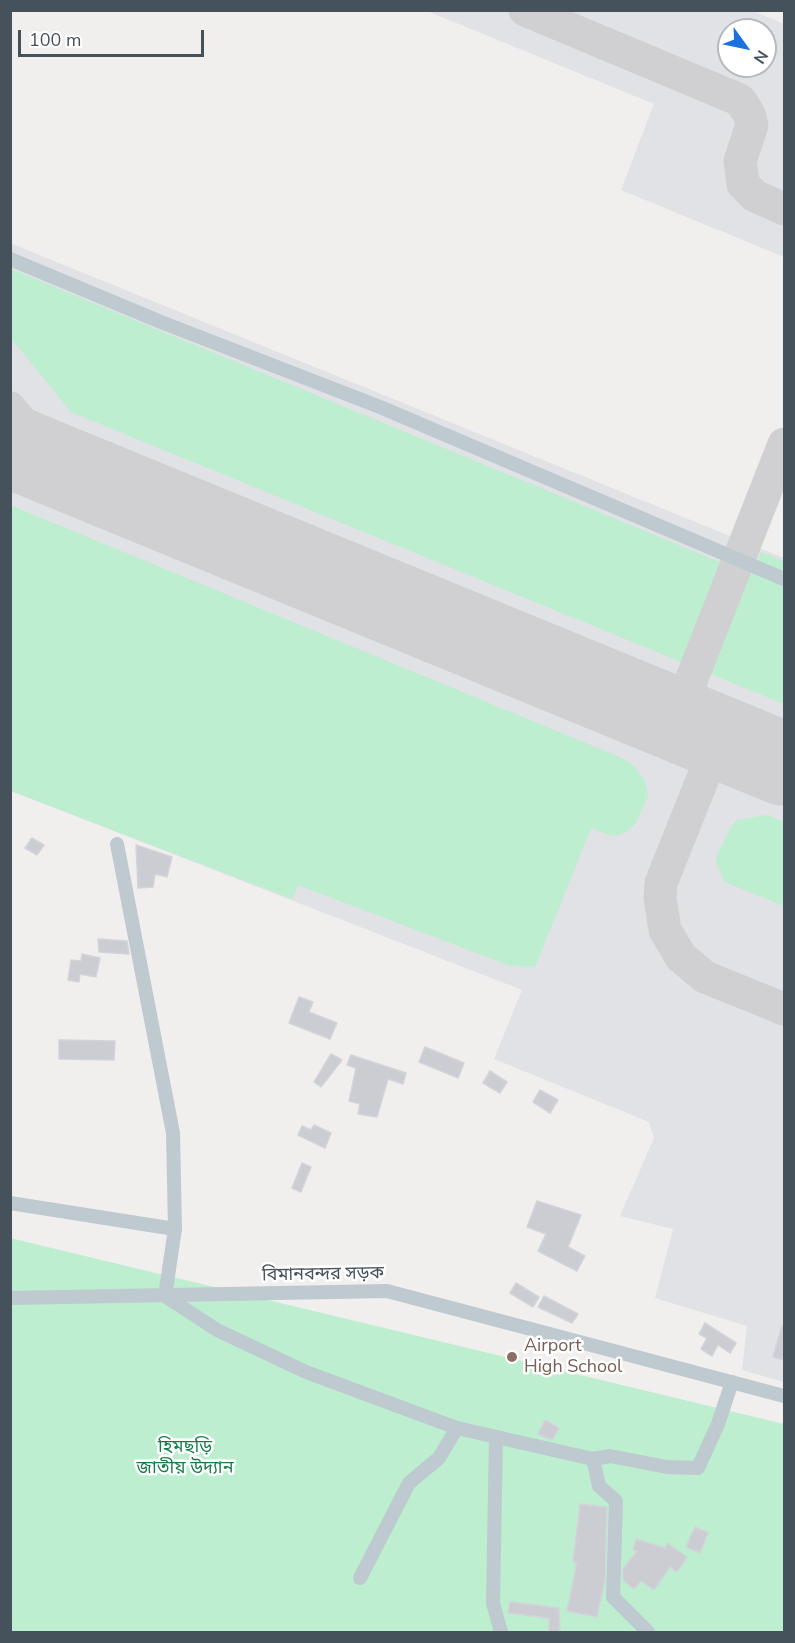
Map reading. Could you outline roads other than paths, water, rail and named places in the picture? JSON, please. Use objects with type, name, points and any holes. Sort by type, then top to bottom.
[{"type":"street","points":[[10,259],[161,322],[380,407],[784,579]]},
{"type":"street","points":[[117,844],[173,1133],[175,1229],[165,1296],[218,1330],[306,1372],[458,1428],[593,1459],[610,1456],[667,1467],[698,1468],[718,1424],[732,1382]]},
{"type":"street","points":[[10,1203],[175,1229]]},
{"type":"street","name":"বিমানবন্দর সড়ক","points":[[10,1298],[387,1291],[784,1396]]},
{"type":"street","points":[[360,1578],[409,1483],[439,1458],[458,1428]]},
{"type":"street","points":[[496,1437],[493,1603],[501,1632]]},
{"type":"street","points":[[593,1459],[599,1486],[616,1502],[613,1597],[648,1632]]},
{"type":"place","name":"Airport High School","points":[[512,1357]]},
{"type":"park label","name":"হিমছড়ি জাতীয় উদ্যান","points":[[185,1458]]}]
